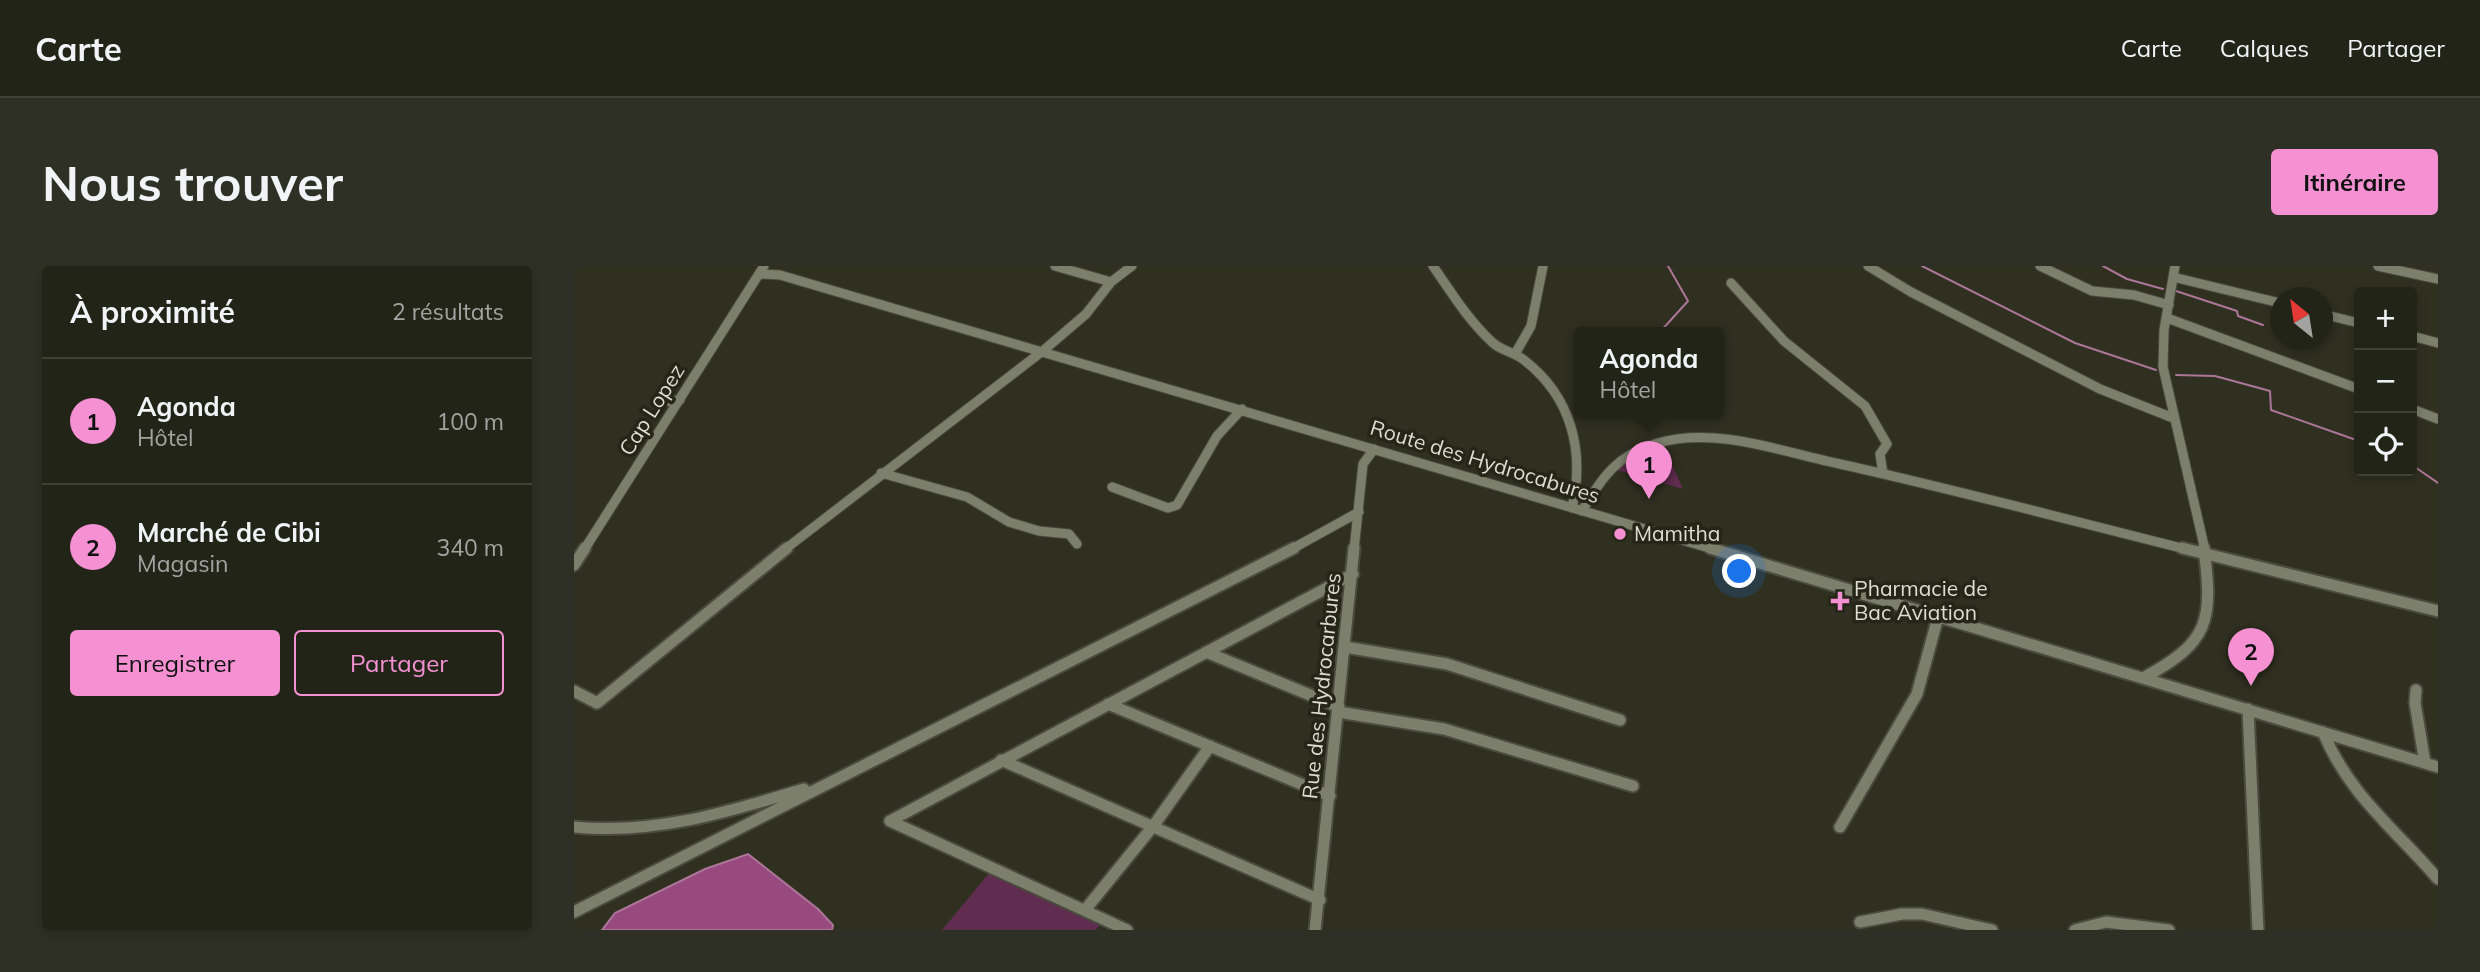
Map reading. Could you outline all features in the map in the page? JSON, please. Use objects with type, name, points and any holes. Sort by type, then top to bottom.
[{"type":"street","points":[[1055,266],[1111,282]]},
{"type":"street","points":[[574,691],[597,704],[683,630],[881,473],[1044,350],[1086,314],[1111,282],[1132,266]]},
{"type":"street","points":[[1433,266],[1495,345],[1523,359],[1568,411],[1573,422],[1579,483],[1577,510]]},
{"type":"street","points":[[1515,354],[1522,347],[1527,334],[1543,266]]},
{"type":"street","points":[[1868,266],[1917,296],[1981,326],[2107,393],[2136,407],[2173,418]]},
{"type":"street","points":[[2040,266],[2092,292],[2134,295],[2169,304]]},
{"type":"street","points":[[2378,266],[2438,279]]},
{"type":"street","name":"Route des Hydrocabures","points":[[762,270],[1044,350],[2438,767]]},
{"type":"street","name":"Cap Lopez","points":[[574,565],[762,270]]},
{"type":"street","points":[[2143,678],[2179,659],[2198,637],[2207,615],[2205,556],[2195,492],[2173,418],[2163,364],[2174,271],[2270,300]]},
{"type":"street","points":[[1731,283],[1784,341],[1865,406],[1887,444],[1880,454],[1883,474]]},
{"type":"street","points":[[2333,317],[2354,322]]},
{"type":"street","points":[[2167,318],[2354,386]]},
{"type":"street","points":[[2417,338],[2438,343]]},
{"type":"street","points":[[662,402],[680,400]]},
{"type":"street","points":[[1112,487],[1168,508],[1177,505],[1217,436],[1242,409]]},
{"type":"street","points":[[2417,411],[2438,419]]},
{"type":"street","points":[[1577,510],[1604,475],[1634,451],[1658,442],[1693,437],[1721,438],[1883,474],[2205,556],[2438,611]]},
{"type":"street","name":"Rue des Hydrocarbures","points":[[1315,930],[1363,464],[1374,449]]},
{"type":"street","points":[[881,473],[967,497],[1009,522],[1039,531],[1069,534],[1077,544]]},
{"type":"street","points":[[574,912],[824,783],[1231,581],[1359,512]]},
{"type":"street","points":[[1127,930],[890,821],[1353,574]]},
{"type":"street","points":[[1840,827],[1917,694],[1938,617]]},
{"type":"street","points":[[1345,647],[1447,664],[1619,720]]},
{"type":"street","points":[[1206,652],[1338,710],[1444,729],[1633,786]]},
{"type":"street","points":[[2416,690],[2415,703],[2425,763]]},
{"type":"street","points":[[1108,705],[1330,796]]},
{"type":"street","points":[[2248,709],[2258,930]]},
{"type":"street","points":[[2323,732],[2342,774],[2366,806],[2438,879]]},
{"type":"street","points":[[1085,910],[1154,825],[1210,746]]},
{"type":"street","points":[[1001,761],[1154,825],[1320,900]]},
{"type":"street","points":[[574,827],[603,832],[637,830],[712,816],[824,783]]},
{"type":"street","points":[[1860,922],[1902,914],[1922,914],[1992,930]]},
{"type":"street","points":[[2075,930],[2106,922],[2169,930]]},
{"type":"shaded area","points":[[1658,445],[1664,447],[1683,489],[1617,470],[1636,453]]},
{"type":"shaded area","points":[[748,854],[818,909],[833,925],[832,930],[602,930],[615,913],[705,869]]},
{"type":"shaded area","points":[[990,872],[1100,925],[1096,930],[942,930]]},
{"type":"waterway","points":[[1664,327],[1688,301],[1668,266]]},
{"type":"waterway","points":[[1922,266],[2075,343],[2156,370]]},
{"type":"waterway","points":[[2103,266],[2127,279],[2163,289]]},
{"type":"waterway","points":[[2176,291],[2237,311],[2238,316],[2263,325]]},
{"type":"waterway","points":[[2176,375],[2215,376],[2270,391],[2271,410],[2354,439]]},
{"type":"waterway","points":[[2417,468],[2438,483]]},
{"type":"place","name":"Agonda","points":[[1649,499]]},
{"type":"place","name":"Mamitha","points":[[1620,534]]},
{"type":"place","name":"Pharmacie de Bac Aviation","points":[[1840,601]]},
{"type":"place","name":"Marché de Cibi","points":[[2251,686]]}]
